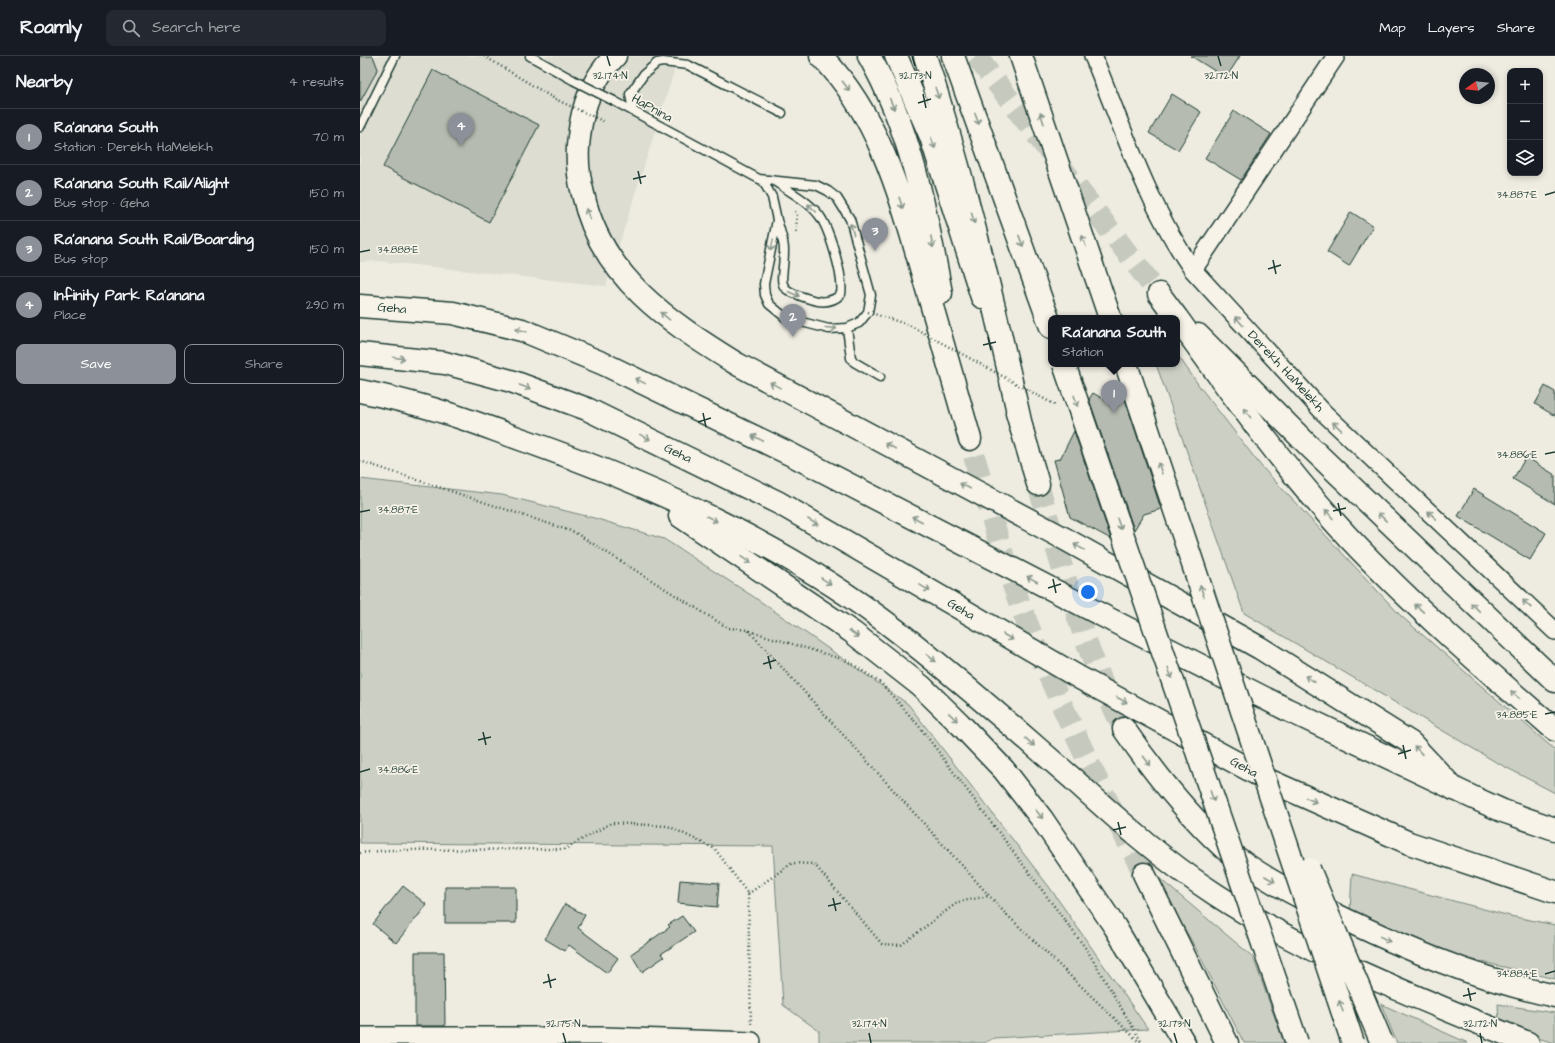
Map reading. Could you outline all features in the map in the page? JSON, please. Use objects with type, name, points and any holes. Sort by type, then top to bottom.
[{"type":"highway","points":[[615,56],[600,73],[584,109],[577,153],[579,180],[586,208],[605,251],[622,274],[650,303],[698,340],[736,364],[1065,539],[1260,648],[1411,743],[1454,789]]},
{"type":"highway","points":[[821,56],[857,99],[876,136],[892,173],[910,228],[972,447],[925,207],[916,172],[891,102],[869,56]]},
{"type":"highway","points":[[896,56],[919,105],[946,182],[1038,484]]},
{"type":"highway","points":[[925,56],[961,173],[984,258],[1022,430]]},
{"type":"highway","points":[[953,56],[1048,318]]},
{"type":"highway","points":[[1021,56],[1109,315]]},
{"type":"highway","points":[[1175,315],[1157,291],[1179,315]]},
{"type":"highway","name":"Geha","points":[[360,306],[461,315],[522,330],[604,364],[805,462],[1272,702],[1503,811],[1555,829]]},
{"type":"highway","points":[[1180,316],[1228,367],[1308,445],[1555,681]]},
{"type":"highway","points":[[1180,322],[1292,472],[1347,536],[1397,588],[1555,730]]},
{"type":"highway","name":"Geha","points":[[360,354],[445,363],[511,381],[587,409],[779,503],[1080,678],[1270,781],[1409,843],[1555,892]]},
{"type":"highway","points":[[1065,367],[1297,1043]]},
{"type":"highway","points":[[1127,367],[1354,1043]]},
{"type":"highway","points":[[360,390],[435,409],[608,471],[707,516],[809,570],[861,604],[944,668],[1145,842],[1211,892],[1294,941],[1326,957],[1528,1043]]},
{"type":"highway","points":[[608,471],[710,535],[852,632],[921,686],[960,724],[1004,770],[1042,819],[1115,927],[1184,1043]]},
{"type":"highway","points":[[1235,689],[1382,1043]]},
{"type":"highway","points":[[1124,729],[1155,772],[1195,820],[1224,848],[1259,873],[1302,898],[1393,943],[1487,978],[1555,996]]},
{"type":"highway","points":[[1144,874],[1227,1043]]},
{"type":"street","name":"Derekh HaMelekh","points":[[1093,56],[1160,217],[1176,247],[1193,270],[1324,413],[1555,631]]},
{"type":"street","points":[[1193,270],[1336,56]]},
{"type":"street","points":[[360,1036],[752,1041]]},
{"type":"lane","points":[[360,127],[395,56]]},
{"type":"lane","name":"HaPnina","points":[[530,56],[763,181]]},
{"type":"lane","points":[[632,112],[630,94],[644,74],[656,63],[662,62],[688,65],[782,113]]},
{"type":"lane","points":[[774,181],[811,207],[824,223],[841,276],[841,294],[829,302],[817,301],[795,295],[783,287],[781,279],[784,249],[772,197],[763,181],[774,181],[816,185],[828,191],[844,208],[850,219],[871,295],[868,312],[860,324],[847,328],[828,329],[786,318],[769,304],[764,284],[777,220]]},
{"type":"lane","points":[[847,328],[851,358],[854,362],[880,377]]},
{"type":"path","points":[[484,56],[555,99],[605,122]]},
{"type":"path","points":[[792,208],[797,213],[795,235]]},
{"type":"path","points":[[837,298],[868,312],[909,325],[1060,407]]},
{"type":"path","points":[[360,461],[574,532],[728,628],[748,630],[848,661],[882,684],[919,726],[1087,950],[1141,1043]]},
{"type":"path","points":[[748,630],[1005,913],[1141,1043]]},
{"type":"path","points":[[360,853],[390,850],[565,849],[611,824],[668,826],[715,849],[748,894],[752,1041]]},
{"type":"path","points":[[748,894],[792,863],[814,864],[882,944],[902,945],[958,902],[990,896]]},
{"type":"shaded area","points":[[360,56],[679,56],[606,286],[379,261],[360,262]]},
{"type":"shaded area","points":[[1180,358],[1200,387],[1261,466],[1401,616],[1555,750],[1555,793],[1494,761],[1244,613],[1157,367],[1180,367]]},
{"type":"shaded area","points":[[360,479],[502,495],[594,518],[664,539],[754,597],[908,704],[1050,888],[1148,1029],[994,1038],[984,1043],[819,1043],[819,1031],[783,1005],[773,846],[360,843]]},
{"type":"shaded area","points":[[1153,873],[1253,957],[1284,1043],[1244,1043],[1199,954]]},
{"type":"shaded area","points":[[1352,874],[1510,916],[1555,925],[1555,979],[1461,957],[1416,942],[1350,912]]},
{"type":"shaded area","points":[[1381,1004],[1468,1043],[1397,1043]]},
{"type":"shaded area","points":[[1498,1004],[1555,1013],[1555,1043],[1499,1027]]},
{"type":"building","points":[[360,56],[373,56],[378,69],[360,102]]},
{"type":"building","points":[[1191,56],[1240,56],[1226,78]]},
{"type":"building","points":[[433,70],[539,125],[489,222],[383,167]]},
{"type":"building","points":[[1172,94],[1201,112],[1178,150],[1149,133]]},
{"type":"building","points":[[1234,111],[1271,134],[1241,180],[1205,158]]},
{"type":"building","points":[[1351,212],[1373,226],[1349,266],[1327,252]]},
{"type":"building","points":[[1545,386],[1555,392],[1555,416],[1535,404]]},
{"type":"building","points":[[1093,393],[1112,404],[1125,399],[1161,509],[1144,514],[1134,530],[1089,399]]},
{"type":"building","points":[[1074,431],[1111,539],[1070,517],[1054,460],[1060,459]]},
{"type":"building","points":[[1526,457],[1555,475],[1555,504],[1513,479]]},
{"type":"building","points":[[1474,489],[1546,533],[1530,560],[1458,516]]},
{"type":"building","points":[[680,880],[719,883],[717,907],[678,903]]},
{"type":"building","points":[[403,886],[427,905],[396,943],[373,924]]},
{"type":"building","points":[[445,887],[516,887],[516,923],[445,923]]},
{"type":"building","points":[[565,904],[585,915],[578,928],[618,958],[607,973],[569,945],[565,951],[545,939]]},
{"type":"building","points":[[682,916],[694,932],[661,954],[664,957],[642,972],[631,954],[670,927],[668,925]]},
{"type":"building","points":[[415,952],[444,952],[445,1026],[415,1026]]},
{"type":"tunnel","points":[[976,56],[1155,289]]},
{"type":"tunnel","points":[[974,456],[1011,580],[1039,652],[1082,748],[1144,874]]},
{"type":"tunnel","points":[[1038,484],[1075,608],[1097,669],[1124,729]]},
{"type":"place","name":"Infinity Park Ra'anana","points":[[461,146]]},
{"type":"place","name":"Ra'anana South Rail/Boarding","points":[[875,251]]},
{"type":"place","name":"Ra'anana South Rail/Alight","points":[[793,337]]},
{"type":"place","name":"Ra'anana South","points":[[1114,413]]}]
